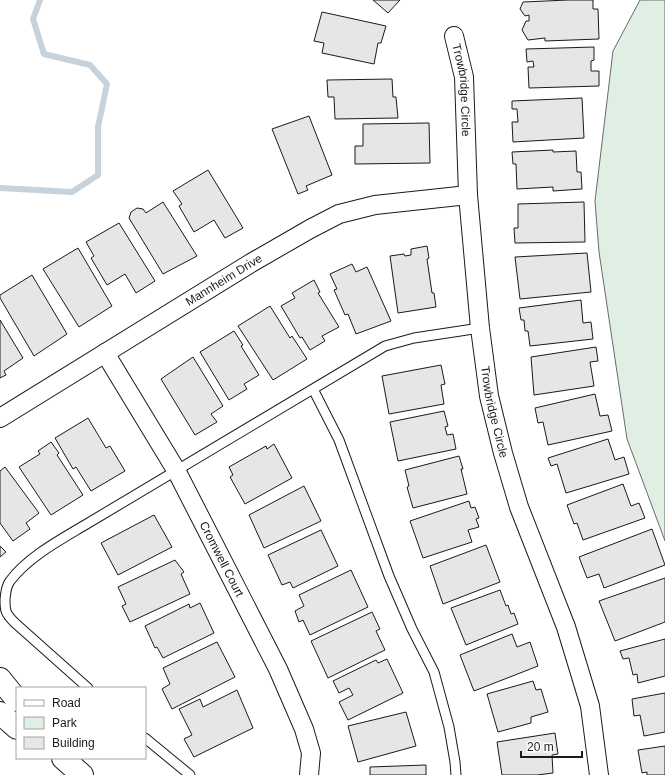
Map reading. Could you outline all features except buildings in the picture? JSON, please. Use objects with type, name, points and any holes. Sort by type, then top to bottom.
[{"type":"street","name":"Trowbridge Circle","points":[[454,36],[464,77],[468,195],[480,328],[489,396],[503,453],[519,507],[566,628],[590,706],[599,775]]},
{"type":"street","name":"Mannheim Drive","points":[[0,418],[258,259],[339,214],[375,205],[468,195]]},
{"type":"street","name":"Cromwell Court","points":[[105,353],[176,470],[278,669],[301,723],[311,753],[309,775]]},
{"type":"street","points":[[0,678],[16,699]]},
{"type":"street","points":[[0,713],[16,727]]},
{"type":"street","points":[[64,759],[82,775]]},
{"type":"lane","points":[[87,687],[15,623],[6,612],[5,597],[9,582],[24,566],[48,548],[385,346],[414,338],[480,328]]},
{"type":"lane","points":[[313,390],[339,440],[389,576],[412,628],[434,672],[449,727],[456,775]]},
{"type":"lane","points":[[146,739],[190,775]]},
{"type":"green space","points":[[640,0],[665,0],[665,541],[627,439],[599,252],[595,201],[613,51]]},
{"type":"waterway","points":[[0,188],[72,192],[98,175],[98,127],[107,84],[90,65],[44,54],[33,19],[40,0]]}]
